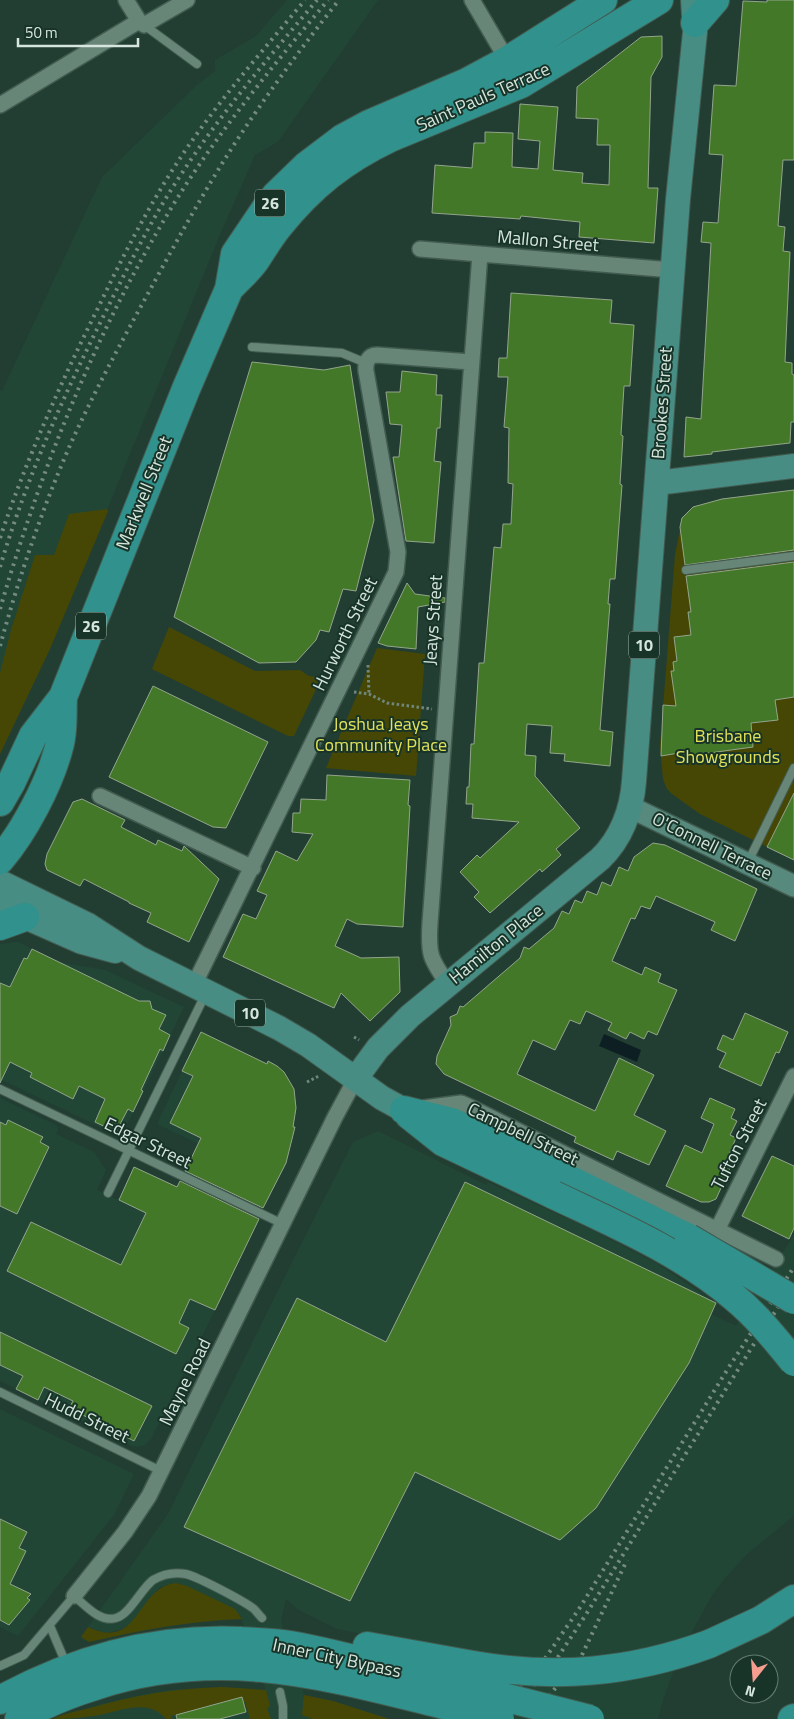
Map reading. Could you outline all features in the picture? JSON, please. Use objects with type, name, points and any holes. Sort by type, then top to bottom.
[{"type":"highway","name":"Saint Pauls Terrace","points":[[349,147],[382,118],[455,88],[508,60],[603,0]]},
{"type":"highway","name":"Saint Pauls Terrace","points":[[349,147],[390,138],[521,84],[659,0]]},
{"type":"highway","points":[[694,12],[715,0]]},
{"type":"highway","name":"Markwell Street","points":[[0,860],[22,827],[53,765],[60,746],[64,697],[186,389],[229,289],[236,254],[276,195],[306,166],[349,147]]},
{"type":"highway","name":"Markwell Street","points":[[0,802],[33,736],[64,697]]},
{"type":"highway","points":[[0,926],[25,917]]},
{"type":"highway","points":[[404,1110],[443,1142],[689,1238],[794,1300]]},
{"type":"highway","points":[[559,1186],[682,1259],[736,1298],[759,1321],[794,1362]]},
{"type":"highway","points":[[459,1686],[506,1670],[543,1673],[595,1672],[668,1658],[709,1644],[761,1620],[794,1599]]},
{"type":"highway","name":"Inner City Bypass","points":[[0,1700],[68,1667],[122,1651],[177,1642],[214,1640],[290,1645],[590,1719]]},
{"type":"highway","name":"Inner City Bypass","points":[[19,1719],[75,1692],[106,1682],[165,1669],[196,1665],[258,1666],[358,1684],[459,1686],[500,1719]]},
{"type":"highway","points":[[358,1684],[388,1707],[420,1719]]},
{"type":"main road","name":"Brookes Street","points":[[630,806],[634,781],[672,270],[694,12]]},
{"type":"main road","points":[[656,483],[794,466]]},
{"type":"main road","name":"O'Connell Terrace","points":[[630,806],[794,886]]},
{"type":"main road","name":"Hamilton Place","points":[[356,1078],[378,1048],[397,1027],[600,859],[619,835],[630,806]]},
{"type":"main road","name":"10","points":[[0,882],[88,925],[139,958],[286,1032],[356,1078]]},
{"type":"main road","name":"10","points":[[0,906],[82,942],[139,958]]},
{"type":"main road","points":[[356,1078],[382,1098],[404,1110]]},
{"type":"street","points":[[126,0],[142,23]]},
{"type":"street","points":[[0,105],[142,23],[187,0]]},
{"type":"street","points":[[472,0],[521,84]]},
{"type":"street","name":"Mallon Street","points":[[420,250],[672,270]]},
{"type":"street","name":"Jeays Street","points":[[448,984],[432,962],[429,937],[480,254]]},
{"type":"street","points":[[366,363],[372,356],[377,354],[472,362]]},
{"type":"street","name":"Hurworth Street","points":[[201,988],[253,868],[338,689],[394,578],[398,566],[398,552],[366,363]]},
{"type":"street","points":[[100,796],[253,868]]},
{"type":"street","name":"Tufton Street","points":[[717,1230],[794,1076]]},
{"type":"street","name":"Mayne Road","points":[[74,1596],[141,1510],[162,1472],[282,1224],[356,1078]]},
{"type":"street","name":"Campbell Street","points":[[404,1110],[461,1103],[776,1259]]},
{"type":"lane","points":[[142,23],[197,64]]},
{"type":"lane","points":[[252,347],[342,353],[366,363]]},
{"type":"lane","points":[[686,570],[794,556]]},
{"type":"lane","points":[[747,864],[794,768]]},
{"type":"lane","points":[[108,1193],[201,988]]},
{"type":"lane","name":"Edgar Street","points":[[0,1089],[282,1224]]},
{"type":"lane","name":"Hudd Street","points":[[0,1392],[162,1472]]},
{"type":"lane","points":[[74,1596],[102,1617],[117,1618],[126,1612],[146,1587],[158,1578],[170,1574],[186,1574],[243,1602],[256,1610],[262,1618]]},
{"type":"lane","name":"Mayne Road","points":[[0,1666],[24,1655],[74,1596]]},
{"type":"lane","points":[[50,1626],[68,1667]]},
{"type":"lane","points":[[280,1692],[283,1719]]},
{"type":"path","points":[[338,689],[369,694],[387,703],[446,710]]},
{"type":"path","points":[[354,1037],[359,1040]]},
{"type":"path","points":[[307,1082],[320,1076]]},
{"type":"shaded area","points":[[287,0],[378,0],[278,142],[255,155],[219,237],[50,649],[0,754],[0,391],[2,391],[102,177],[198,84],[215,71],[215,60],[256,36]]},
{"type":"shaded area","points":[[18,942],[59,962],[105,970],[184,1007],[121,1137],[0,1079],[0,944]]},
{"type":"shaded area","points":[[604,1034],[641,1050],[637,1062],[599,1046]]},
{"type":"shaded area","points":[[182,1071],[237,1097],[211,1150],[157,1124]]},
{"type":"shaded area","points":[[0,1098],[54,1124],[58,1128],[56,1134],[94,1152],[106,1170],[97,1190],[146,1213],[121,1265],[215,1310],[151,1439],[145,1445],[132,1446],[0,1381]]},
{"type":"shaded area","points":[[378,1131],[486,1185],[488,1182],[592,1230],[656,1263],[716,1303],[711,1314],[736,1326],[794,1235],[794,1516],[748,1553],[714,1592],[674,1670],[658,1719],[432,1719],[472,1673],[475,1655],[337,1629],[297,1609],[286,1599],[281,1621],[304,1695],[333,1701],[389,1719],[53,1719],[102,1704],[170,1690],[222,1687],[266,1690],[240,1615],[181,1584],[170,1584],[159,1588],[130,1625],[123,1629],[106,1633],[88,1627],[168,1514],[353,1142]]},
{"type":"shaded area","points":[[0,1409],[134,1474],[114,1515],[18,1636],[0,1627]]},
{"type":"green space","name":"Brisbane Showgrounds","points":[[794,490],[794,860],[700,814],[672,794],[667,789],[663,779],[660,746],[675,555],[682,518],[693,507],[709,502]]},
{"type":"green space","points":[[107,509],[108,511],[50,649],[0,754],[0,673],[11,630],[35,555],[54,555],[69,514]]},
{"type":"green space","points":[[169,627],[255,671],[300,670],[309,676],[317,677],[318,685],[294,736],[288,736],[152,669]]},
{"type":"green space","name":"Joshua Jeays Community Place","points":[[377,648],[425,654],[416,776],[326,768]]},
{"type":"green space","points":[[176,1583],[187,1586],[235,1609],[242,1619],[165,1627],[89,1642],[81,1637],[88,1627],[105,1632],[118,1631],[128,1625],[153,1595],[163,1587]]},
{"type":"green space","points":[[222,1687],[266,1690],[270,1706],[267,1708],[271,1719],[250,1719],[245,1702],[243,1702],[241,1697],[171,1716],[172,1719],[166,1719],[159,1712],[150,1708],[141,1707],[88,1717],[53,1719],[71,1712],[123,1699],[172,1691]]},
{"type":"green space","points":[[304,1695],[333,1701],[389,1719],[313,1719],[302,1715]]},
{"type":"building","points":[[767,0],[794,0],[794,160],[783,160],[778,226],[785,227],[783,251],[790,252],[785,362],[792,363],[792,374],[794,375],[794,422],[791,422],[790,443],[684,457],[686,417],[701,419],[711,243],[701,242],[703,222],[718,223],[723,155],[709,154],[714,85],[736,86],[743,1],[767,2]]},
{"type":"building","points":[[662,36],[662,57],[651,77],[648,188],[658,188],[654,243],[579,237],[580,222],[521,216],[520,219],[432,213],[435,165],[472,168],[474,143],[485,143],[485,132],[513,133],[512,167],[538,169],[540,141],[518,139],[520,104],[558,107],[553,170],[583,173],[582,183],[609,185],[610,145],[597,145],[598,119],[576,118],[577,87],[641,37]]},
{"type":"building","points":[[511,293],[612,300],[610,323],[634,325],[630,386],[624,386],[620,484],[622,485],[615,579],[610,579],[608,604],[610,604],[600,730],[613,732],[610,766],[564,761],[565,754],[550,753],[552,726],[527,724],[525,755],[536,756],[535,776],[580,828],[556,849],[561,855],[542,872],[540,869],[490,913],[474,897],[479,892],[460,872],[477,855],[480,858],[519,822],[472,818],[473,804],[466,804],[467,787],[469,787],[471,744],[474,744],[479,663],[484,663],[494,547],[501,548],[503,524],[511,524],[513,484],[508,483],[509,428],[504,427],[508,377],[498,377],[499,358],[507,358]]},
{"type":"building","points":[[252,362],[324,370],[350,365],[374,520],[356,591],[343,589],[329,632],[320,630],[316,640],[296,662],[259,663],[174,617]]},
{"type":"building","points":[[402,371],[437,375],[436,395],[442,395],[440,428],[437,428],[434,461],[441,462],[434,543],[406,541],[393,457],[399,457],[402,425],[390,424],[386,392],[400,392]]},
{"type":"building","points":[[794,490],[794,550],[685,565],[680,527],[682,518],[693,507],[722,499]]},
{"type":"building","points":[[794,562],[794,697],[775,700],[778,720],[751,723],[753,747],[680,757],[679,753],[661,756],[663,705],[676,706],[671,671],[674,671],[673,662],[677,661],[674,637],[691,635],[688,612],[691,612],[686,576]]},
{"type":"building","points":[[407,583],[415,594],[445,598],[445,602],[418,607],[416,649],[387,646],[378,643]]},
{"type":"building","points":[[153,686],[268,742],[226,828],[213,827],[109,777]]},
{"type":"building","points":[[327,775],[410,780],[403,927],[357,924],[347,919],[335,946],[361,958],[399,957],[400,992],[370,1021],[341,993],[334,1008],[223,957],[243,914],[256,919],[267,895],[257,891],[276,851],[297,861],[313,834],[292,832],[293,813],[300,813],[301,799],[326,800]]},
{"type":"building","points":[[794,793],[794,860],[767,847]]},
{"type":"building","points":[[82,799],[125,820],[121,827],[156,845],[158,840],[182,851],[184,846],[219,879],[189,942],[147,922],[151,913],[84,879],[80,886],[47,870],[45,864],[47,854],[73,802]]},
{"type":"building","points":[[653,843],[665,845],[757,889],[735,941],[711,930],[715,922],[656,896],[650,909],[641,906],[635,919],[631,918],[612,961],[642,975],[645,967],[661,974],[658,982],[677,990],[657,1035],[648,1031],[644,1039],[630,1032],[626,1039],[608,1030],[612,1023],[586,1011],[580,1024],[570,1020],[555,1050],[533,1040],[517,1074],[595,1111],[619,1058],[654,1075],[634,1115],[666,1131],[649,1165],[617,1151],[613,1160],[574,1142],[576,1137],[444,1074],[436,1064],[437,1056],[451,1025],[450,1017],[457,1014],[460,1006],[463,1007],[520,958],[524,947],[529,949],[554,928],[562,911],[569,914],[575,900],[582,903],[587,891],[597,895],[602,882],[611,886],[619,867],[628,871],[634,857]]},
{"type":"building","points":[[32,949],[139,1001],[150,1001],[152,1009],[166,1015],[159,1029],[170,1035],[163,1051],[160,1049],[133,1112],[128,1109],[116,1132],[95,1122],[105,1099],[79,1086],[73,1099],[30,1077],[32,1073],[10,1062],[0,1083],[0,983],[10,987],[24,958],[27,959]]},
{"type":"building","points":[[745,1013],[788,1032],[779,1053],[776,1052],[761,1086],[719,1067],[726,1053],[717,1049],[723,1035],[733,1040]]},
{"type":"building","points":[[201,1032],[267,1064],[268,1061],[277,1066],[284,1072],[294,1089],[296,1108],[293,1127],[295,1127],[286,1163],[263,1208],[185,1171],[201,1138],[170,1123],[193,1076],[182,1071]]},
{"type":"building","points":[[710,1098],[735,1109],[731,1118],[737,1121],[730,1135],[736,1138],[725,1164],[731,1166],[716,1199],[709,1202],[701,1202],[666,1186],[685,1145],[702,1153],[714,1124],[701,1118]]},
{"type":"building","points":[[8,1120],[43,1137],[40,1142],[49,1147],[17,1214],[0,1206],[0,1122],[6,1125]]},
{"type":"building","points":[[772,1156],[794,1166],[794,1228],[789,1239],[742,1216]]},
{"type":"building","points":[[134,1167],[177,1187],[180,1181],[259,1219],[215,1310],[190,1299],[179,1323],[189,1328],[176,1354],[7,1271],[31,1222],[121,1265],[146,1213],[119,1200]]},
{"type":"building","points":[[465,1182],[716,1303],[689,1363],[596,1508],[560,1540],[415,1472],[350,1601],[184,1527],[297,1298],[386,1342]]},
{"type":"building","points":[[0,1332],[152,1406],[134,1441],[69,1408],[73,1401],[44,1387],[38,1400],[16,1389],[23,1376],[0,1365]]},
{"type":"building","points":[[0,1519],[27,1532],[19,1548],[26,1551],[10,1584],[31,1594],[27,1598],[30,1600],[9,1625],[0,1620]]},
{"type":"building","points":[[242,1697],[246,1712],[220,1719],[177,1719],[176,1715]]},
{"type":"railway","points":[[0,538],[33,449],[58,392],[116,270],[144,217],[175,166],[205,123],[237,81],[305,0]]},
{"type":"railway","points":[[0,567],[33,471],[59,410],[102,319],[150,226],[171,190],[213,128],[317,0]]},
{"type":"railway","points":[[0,609],[15,559],[68,413],[111,318],[135,272],[178,197],[218,138],[328,0]]},
{"type":"railway","points":[[0,646],[23,569],[50,493],[71,443],[110,365],[184,228],[230,150],[254,114],[339,0]]},
{"type":"railway","points":[[489,1719],[544,1660],[579,1609],[729,1367],[794,1267]]},
{"type":"railway","points":[[503,1719],[554,1663],[794,1283]]},
{"type":"railway","points":[[530,1719],[581,1657],[627,1560]]}]
